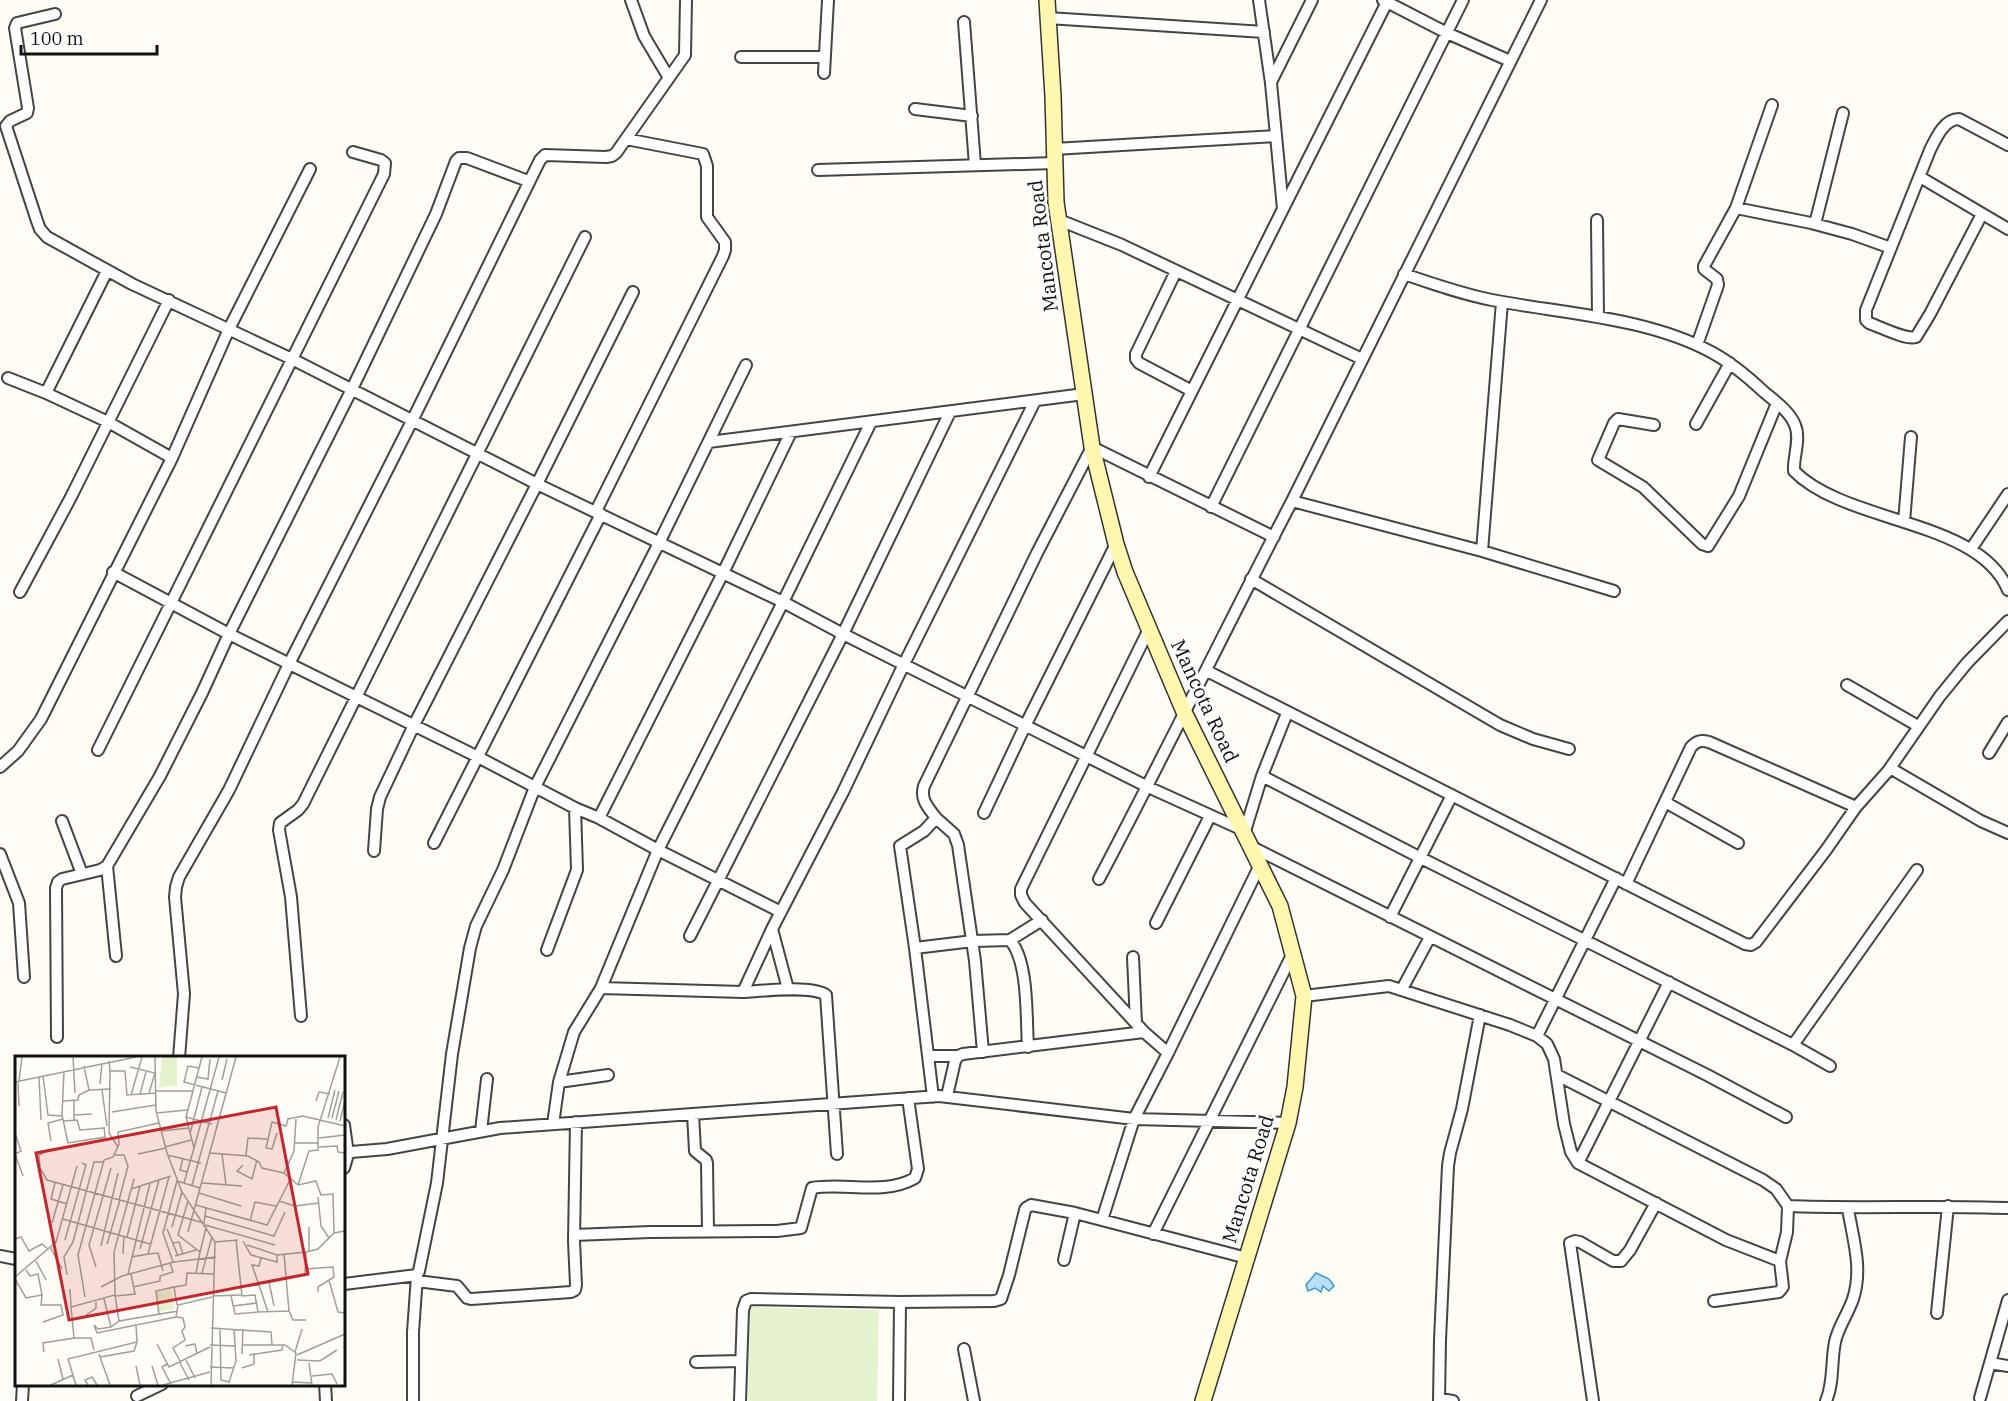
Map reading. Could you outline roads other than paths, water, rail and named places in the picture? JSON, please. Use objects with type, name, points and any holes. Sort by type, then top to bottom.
[{"type":"main road","name":"Mancota Road","points":[[1047,0],[1056,202],[1092,447],[1116,544],[1185,714],[1245,831],[1280,906],[1304,996],[1295,1087],[1288,1123],[1203,1401]]},
{"type":"street","points":[[630,0],[644,36],[669,78]]},
{"type":"street","points":[[179,1056],[184,994],[175,897],[179,877],[229,790],[289,664],[413,419],[540,159],[544,155],[609,157],[616,153],[685,55],[687,0]]},
{"type":"street","points":[[824,73],[828,0]]},
{"type":"street","points":[[1259,0],[1271,83],[1283,209]]},
{"type":"street","points":[[1271,83],[1312,0]]},
{"type":"street","points":[[1211,507],[1463,0]]},
{"type":"street","points":[[1099,879],[1207,671],[1541,0]]},
{"type":"street","points":[[1149,477],[1386,1],[1447,33],[1510,61]]},
{"type":"street","points":[[55,14],[16,23],[28,108],[27,113],[10,121],[6,128],[40,229],[48,237],[107,271],[292,359],[537,484],[783,602],[1148,787],[1245,831],[1262,776],[1287,713]]},
{"type":"street","points":[[1048,18],[1264,32]]},
{"type":"street","points":[[964,22],[975,165]]},
{"type":"street","points":[[741,57],[825,57]]},
{"type":"street","points":[[1697,345],[1719,285],[1717,279],[1704,269],[1704,266],[1736,208],[1772,105]]},
{"type":"street","points":[[915,109],[972,116]]},
{"type":"street","points":[[1815,224],[1843,113]]},
{"type":"street","points":[[1982,214],[1930,314],[1913,338],[1869,323],[1865,316],[1866,310],[1936,138],[1942,129],[1954,119],[1965,121],[2008,145]]},
{"type":"street","points":[[818,170],[975,165],[1276,136]]},
{"type":"street","points":[[434,843],[725,250],[725,242],[707,217],[707,166],[703,154],[626,139]]},
{"type":"street","points":[[98,750],[384,174],[385,163],[381,160],[353,152]]},
{"type":"street","points":[[57,1038],[56,888],[58,882],[107,866],[160,776],[352,389],[436,214],[456,161],[459,158],[467,158],[528,181]]},
{"type":"street","points":[[0,767],[18,751],[41,719],[172,458],[230,329],[310,170]]},
{"type":"street","points":[[1920,177],[2008,229]]},
{"type":"street","points":[[1736,208],[1815,224],[1892,248]]},
{"type":"street","points":[[1059,220],[1122,245],[1362,359]]},
{"type":"street","points":[[1597,220],[1598,316]]},
{"type":"street","points":[[301,1016],[291,897],[279,830],[280,823],[303,804],[585,237]]},
{"type":"street","points":[[46,393],[107,271]]},
{"type":"street","points":[[1176,271],[1136,354],[1136,359],[1139,363],[1192,391]]},
{"type":"street","points":[[1404,274],[1458,292],[1502,302],[1598,316],[1697,345],[1730,363],[1777,403],[1795,425],[1797,432],[1794,471],[1800,477],[1846,502],[1971,549],[2001,575],[2008,590]]},
{"type":"street","points":[[374,851],[380,797],[414,725],[633,292]]},
{"type":"street","points":[[20,592],[71,497],[169,300]]},
{"type":"street","points":[[1482,551],[1502,302]]},
{"type":"street","points":[[1696,424],[1730,363]]},
{"type":"street","points":[[412,1401],[413,1332],[417,1278],[437,1183],[452,1054],[476,926],[503,870],[535,787],[746,365]]},
{"type":"street","points":[[8,378],[108,422],[172,458]]},
{"type":"street","points":[[709,442],[1084,394]]},
{"type":"street","points":[[743,992],[772,929],[843,792],[903,664],[1035,401]]},
{"type":"street","points":[[1654,425],[1618,419],[1609,433],[1598,460],[1643,487],[1702,544],[1708,546],[1739,496],[1777,403]]},
{"type":"street","points":[[690,936],[843,634],[950,412]]},
{"type":"street","points":[[554,1124],[559,1082],[574,1032],[601,988],[658,850],[871,422]]},
{"type":"street","points":[[599,818],[723,573],[790,432]]},
{"type":"street","points":[[1904,522],[1911,438]]},
{"type":"street","points":[[983,1052],[973,942],[958,845],[954,834],[936,818],[924,803],[922,790],[1037,553],[1092,447],[1274,537]]},
{"type":"street","points":[[1971,549],[2008,494]]},
{"type":"street","points":[[1292,501],[1482,551],[1614,591]]},
{"type":"street","points":[[984,813],[1116,544]]},
{"type":"street","points":[[113,572],[229,634],[476,756],[782,912]]},
{"type":"street","points":[[1251,579],[1500,725],[1533,739],[1569,750]]},
{"type":"street","points":[[1207,671],[1745,944],[1751,945],[1756,942],[1856,807],[1890,768],[1953,679],[2008,621]]},
{"type":"street","points":[[1149,629],[1021,889],[1021,895],[1025,903],[1144,1032],[1168,1053]]},
{"type":"street","points":[[1847,685],[1918,726]]},
{"type":"street","points":[[1989,753],[2008,722]]},
{"type":"street","points":[[1537,1036],[1585,940],[1621,881],[1665,802],[1691,747],[1696,742],[1702,740],[1856,807]]},
{"type":"street","points":[[1890,768],[1982,821],[2008,833]]},
{"type":"street","points":[[1262,776],[1670,982],[1830,1066]]},
{"type":"street","points":[[1390,917],[1452,795]]},
{"type":"street","points":[[1665,802],[1738,843]]},
{"type":"street","points":[[548,950],[577,870],[575,808]]},
{"type":"street","points":[[1156,923],[1210,816]]},
{"type":"street","points":[[933,1097],[900,846],[924,831],[936,818]]},
{"type":"street","points":[[62,822],[82,874]]},
{"type":"street","points":[[1252,847],[1640,1041],[1785,1117]]},
{"type":"street","points":[[0,854],[3,870],[19,903],[24,977]]},
{"type":"street","points":[[1102,1220],[1134,1119],[1260,865]]},
{"type":"street","points":[[107,866],[116,956]]},
{"type":"street","points":[[1792,1045],[1917,870]]},
{"type":"street","points":[[915,948],[1010,940],[1042,920]]},
{"type":"street","points":[[772,929],[788,989]]},
{"type":"street","points":[[1402,989],[1430,937]]},
{"type":"street","points":[[1010,940],[1020,960],[1023,977],[1028,1047]]},
{"type":"street","points":[[1153,1234],[1293,953]]},
{"type":"street","points":[[1133,957],[1136,1023]]},
{"type":"street","points":[[1578,1163],[1670,982]]},
{"type":"street","points":[[1304,996],[1389,986],[1537,1036],[1547,1044],[1557,1075],[1564,1124],[1571,1152],[1578,1163],[1726,1240],[1780,1261]]},
{"type":"street","points":[[601,988],[743,992],[788,989],[820,992],[826,995],[837,1154]]},
{"type":"street","points":[[1453,1401],[1439,1400],[1448,1166],[1462,1109],[1480,1015]]},
{"type":"street","points":[[928,1056],[958,1056],[1144,1032]]},
{"type":"street","points":[[947,1096],[958,1056]]},
{"type":"street","points":[[1557,1075],[1763,1180],[1776,1189],[1788,1206],[1787,1232],[1780,1261],[1783,1287],[1779,1292],[1714,1301]]},
{"type":"street","points":[[559,1082],[608,1076]]},
{"type":"street","points":[[481,1131],[487,1079]]},
{"type":"street","points":[[348,1154],[500,1128],[947,1096],[1134,1119],[1288,1123]]},
{"type":"street","points":[[574,1236],[797,1230],[803,1225],[812,1188],[879,1187],[915,1178],[918,1169],[908,1098]]},
{"type":"street","points":[[693,1114],[694,1151],[704,1157],[707,1163],[708,1231]]},
{"type":"street","points":[[345,1284],[417,1278],[457,1286],[469,1298],[575,1290],[576,1122]]},
{"type":"street","points":[[345,1132],[348,1154],[345,1164]]},
{"type":"street","points":[[1593,1401],[1570,1242],[1580,1242],[1613,1261],[1621,1262],[1656,1203]]},
{"type":"street","points":[[740,1401],[743,1310],[746,1301],[751,1299],[994,1301],[1000,1299],[1009,1275],[1026,1208],[1035,1205],[1076,1213],[1246,1258]]},
{"type":"street","points":[[1788,1206],[1848,1209],[1948,1206],[2008,1208]]},
{"type":"street","points":[[1936,1313],[1948,1206]]},
{"type":"street","points":[[1826,1401],[1830,1390],[1836,1337],[1853,1300],[1858,1276],[1858,1262],[1848,1209]]},
{"type":"street","points":[[1064,1260],[1076,1213]]},
{"type":"street","points":[[0,1256],[15,1259]]},
{"type":"street","points":[[1980,1398],[2008,1300]]},
{"type":"street","points":[[898,1401],[900,1302]]},
{"type":"street","points":[[964,1349],[974,1401]]},
{"type":"street","points":[[696,1362],[740,1361]]},
{"type":"street","points":[[1990,1363],[2008,1366]]},
{"type":"street","points":[[22,1401],[23,1386]]},
{"type":"street","points":[[137,1396],[158,1386]]},
{"type":"street","points":[[325,1386],[326,1401]]},
{"type":"water","points":[[1316,1273],[1329,1279],[1334,1286],[1329,1291],[1323,1286],[1321,1292],[1315,1288],[1308,1291],[1306,1285]]}]
